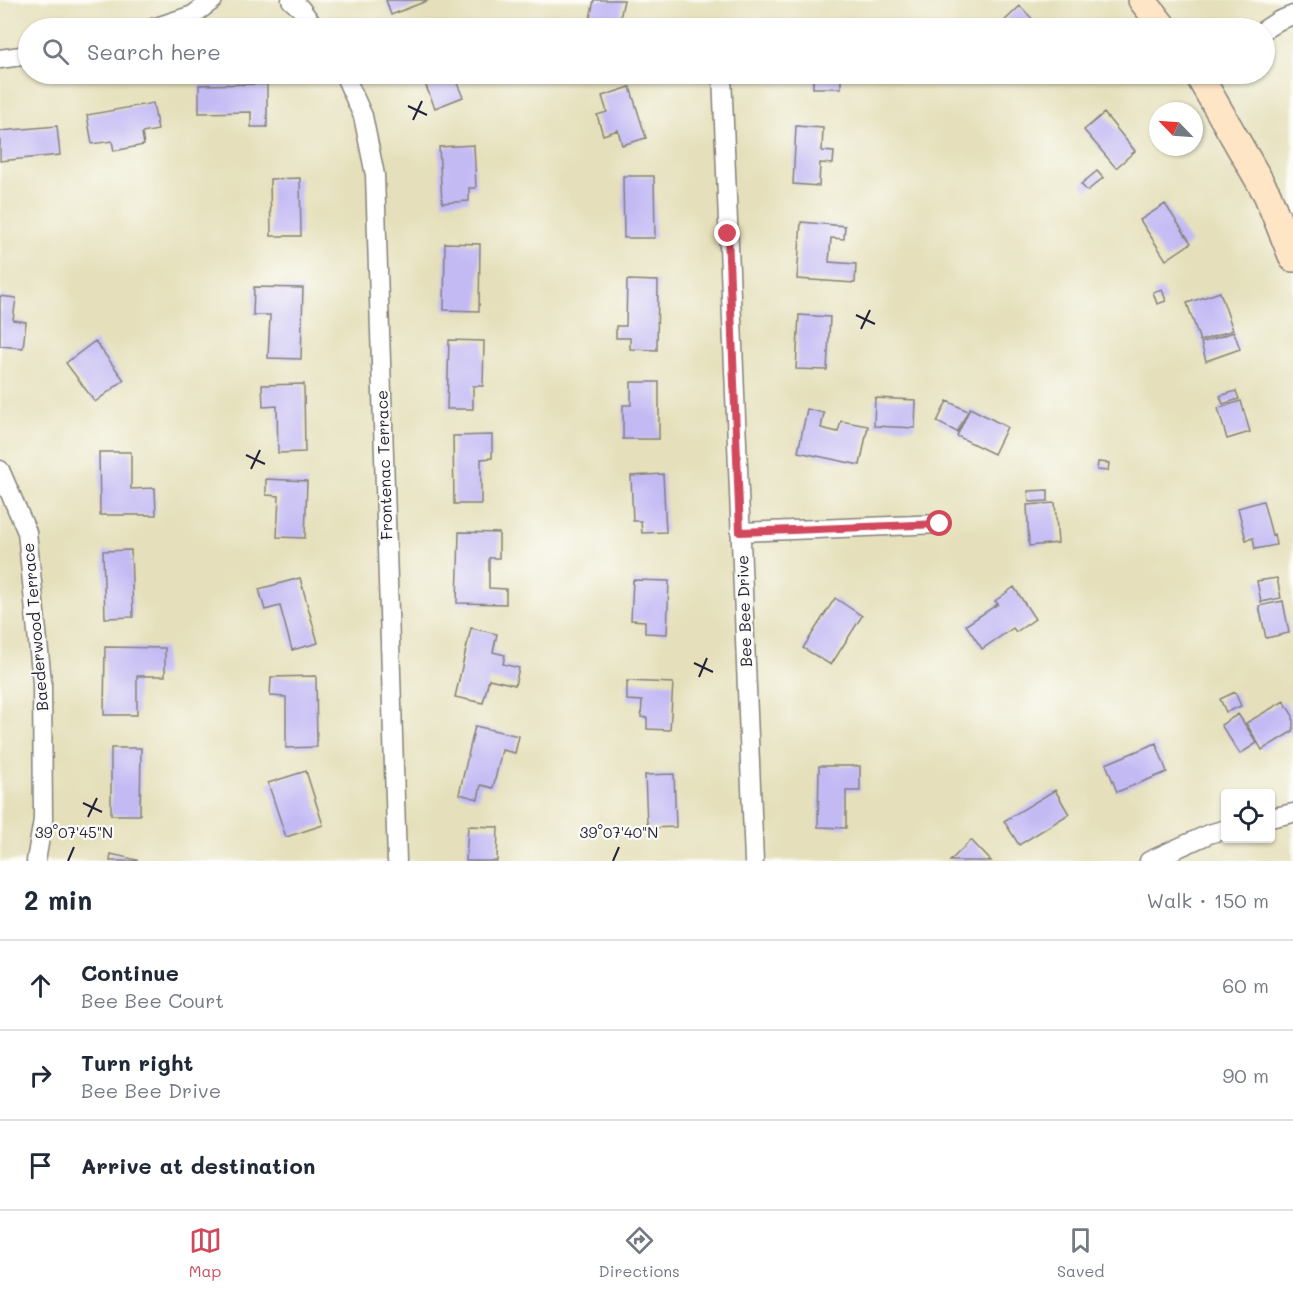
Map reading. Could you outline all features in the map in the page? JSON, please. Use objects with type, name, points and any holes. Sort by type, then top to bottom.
[{"type":"main road","points":[[1142,0],[1156,18]]},
{"type":"main road","points":[[1204,84],[1267,194],[1293,258]]},
{"type":"street","points":[[184,18],[193,15],[213,0]]},
{"type":"street","points":[[291,0],[308,18]]},
{"type":"street","points":[[1275,23],[1293,15]]},
{"type":"street","points":[[0,59],[18,56]]},
{"type":"street","name":"Frontenac Terrace","points":[[349,84],[363,116],[375,175],[397,861]]},
{"type":"street","name":"Bee Bee Drive","points":[[722,84],[754,861]]},
{"type":"street","name":"Baederwood Terrace","points":[[0,470],[27,532],[42,682],[43,820],[36,861]]},
{"type":"street","points":[[740,532],[940,524]]},
{"type":"street","points":[[1275,817],[1293,813]]},
{"type":"street","points":[[1149,861],[1209,834],[1221,831]]},
{"type":"building","points":[[386,0],[429,0],[391,15]]},
{"type":"building","points":[[594,0],[624,0],[620,18],[590,18]]},
{"type":"building","points":[[1020,6],[1031,18],[1007,18]]},
{"type":"building","points":[[267,84],[267,127],[251,127],[251,112],[199,113],[199,85]]},
{"type":"building","points":[[425,84],[457,84],[463,97],[435,108]]},
{"type":"building","points":[[813,84],[841,84],[841,88],[813,88]]},
{"type":"building","points":[[630,87],[646,138],[622,145],[618,130],[603,135],[597,115],[607,112],[602,96]]},
{"type":"building","points":[[153,103],[158,130],[142,133],[144,145],[114,151],[112,141],[92,144],[87,115]]},
{"type":"building","points":[[1104,113],[1135,151],[1116,168],[1084,130]]},
{"type":"building","points":[[57,126],[60,155],[0,161],[0,131]]},
{"type":"building","points":[[796,126],[823,128],[822,151],[834,152],[833,164],[820,163],[819,186],[793,184]]},
{"type":"building","points":[[474,145],[476,188],[469,188],[469,201],[442,203],[439,147]]},
{"type":"building","points":[[1097,171],[1103,178],[1087,191],[1081,184]]},
{"type":"building","points":[[623,176],[654,176],[655,238],[624,238]]},
{"type":"building","points":[[300,178],[301,236],[271,236],[270,179]]},
{"type":"building","points":[[1165,204],[1191,243],[1166,260],[1140,220]]},
{"type":"building","points":[[801,222],[845,226],[844,239],[831,238],[829,262],[856,264],[855,283],[797,279]]},
{"type":"building","points":[[445,243],[480,244],[479,311],[444,310]]},
{"type":"building","points":[[627,280],[658,281],[657,350],[630,349],[630,338],[616,338],[616,326],[626,326]]},
{"type":"building","points":[[254,287],[303,288],[301,359],[268,358],[270,315],[253,315]]},
{"type":"building","points":[[1162,289],[1166,301],[1157,304],[1153,292]]},
{"type":"building","points":[[1220,292],[1233,330],[1200,341],[1187,303]]},
{"type":"building","points":[[0,296],[16,298],[13,320],[26,322],[23,348],[0,346]]},
{"type":"building","points":[[799,315],[830,317],[827,370],[796,369]]},
{"type":"building","points":[[1234,332],[1240,349],[1206,361],[1201,343]]},
{"type":"building","points":[[449,340],[484,341],[483,386],[473,386],[473,409],[447,409]]},
{"type":"building","points":[[95,341],[124,380],[95,402],[66,363]]},
{"type":"building","points":[[631,382],[659,382],[659,439],[623,439],[623,405],[631,405]]},
{"type":"building","points":[[304,384],[305,452],[278,453],[277,406],[263,407],[262,385]]},
{"type":"building","points":[[1236,391],[1239,399],[1223,404],[1220,396]]},
{"type":"building","points":[[875,398],[916,400],[915,428],[874,426]]},
{"type":"building","points":[[947,401],[968,411],[957,432],[937,422]]},
{"type":"building","points":[[1241,401],[1250,432],[1227,439],[1218,408]]},
{"type":"building","points":[[970,408],[1007,427],[994,454],[957,436]]},
{"type":"building","points":[[807,409],[824,413],[821,428],[838,432],[841,421],[868,426],[860,465],[798,452]]},
{"type":"building","points":[[492,435],[492,458],[481,459],[481,504],[454,504],[453,436]]},
{"type":"building","points":[[99,452],[131,452],[131,489],[155,488],[156,515],[100,515]]},
{"type":"building","points":[[1098,462],[1109,463],[1108,471],[1097,470]]},
{"type":"building","points":[[663,474],[666,532],[642,533],[641,521],[633,521],[631,476]]},
{"type":"building","points":[[266,479],[307,481],[305,538],[277,537],[279,496],[266,495]]},
{"type":"building","points":[[1048,490],[1048,501],[1029,502],[1028,491]]},
{"type":"building","points":[[1263,501],[1276,545],[1255,549],[1253,538],[1246,540],[1238,508]]},
{"type":"building","points":[[1055,503],[1058,543],[1029,546],[1027,505]]},
{"type":"building","points":[[459,532],[499,533],[499,558],[489,558],[489,588],[506,589],[506,604],[457,603]]},
{"type":"building","points":[[131,550],[133,617],[105,618],[103,551]]},
{"type":"building","points":[[300,578],[318,643],[292,650],[280,606],[265,610],[259,589]]},
{"type":"building","points":[[1277,578],[1281,598],[1261,602],[1257,581]]},
{"type":"building","points":[[633,580],[669,581],[667,634],[645,633],[645,621],[631,620]]},
{"type":"building","points":[[1014,587],[1035,619],[1016,632],[1013,628],[982,649],[966,625],[998,604],[995,601]]},
{"type":"building","points":[[835,598],[862,616],[831,665],[803,648]]},
{"type":"building","points":[[1283,601],[1289,633],[1266,638],[1259,606]]},
{"type":"building","points":[[471,628],[497,634],[493,652],[505,655],[503,664],[519,668],[515,685],[489,679],[483,703],[455,697]]},
{"type":"building","points":[[105,647],[165,648],[165,676],[137,676],[137,715],[104,715]]},
{"type":"building","points":[[316,676],[317,747],[286,748],[286,697],[270,696],[271,677]]},
{"type":"building","points":[[627,681],[673,683],[670,730],[647,729],[647,718],[641,717],[642,701],[627,700]]},
{"type":"building","points":[[1235,692],[1241,706],[1226,712],[1220,699]]},
{"type":"building","points":[[1284,701],[1293,716],[1293,731],[1262,750],[1246,723]]},
{"type":"building","points":[[1238,714],[1257,743],[1240,754],[1221,725]]},
{"type":"building","points":[[475,726],[519,736],[515,753],[502,750],[493,788],[481,785],[478,799],[459,794]]},
{"type":"building","points":[[1156,743],[1167,772],[1117,792],[1106,764]]},
{"type":"building","points":[[111,748],[141,748],[140,815],[111,815]]},
{"type":"building","points":[[819,766],[860,766],[860,791],[846,791],[846,828],[818,827]]},
{"type":"building","points":[[306,771],[323,825],[286,837],[268,783]]},
{"type":"building","points":[[674,774],[676,827],[648,828],[645,775]]},
{"type":"building","points":[[1055,790],[1069,814],[1019,845],[1004,821]]},
{"type":"building","points":[[468,826],[498,827],[497,861],[466,861]]},
{"type":"building","points":[[971,840],[991,861],[950,861]]},
{"type":"building","points":[[111,854],[137,860],[137,861],[110,861]]},
{"type":"route","points":[[728,234],[740,532],[940,524]]}]
